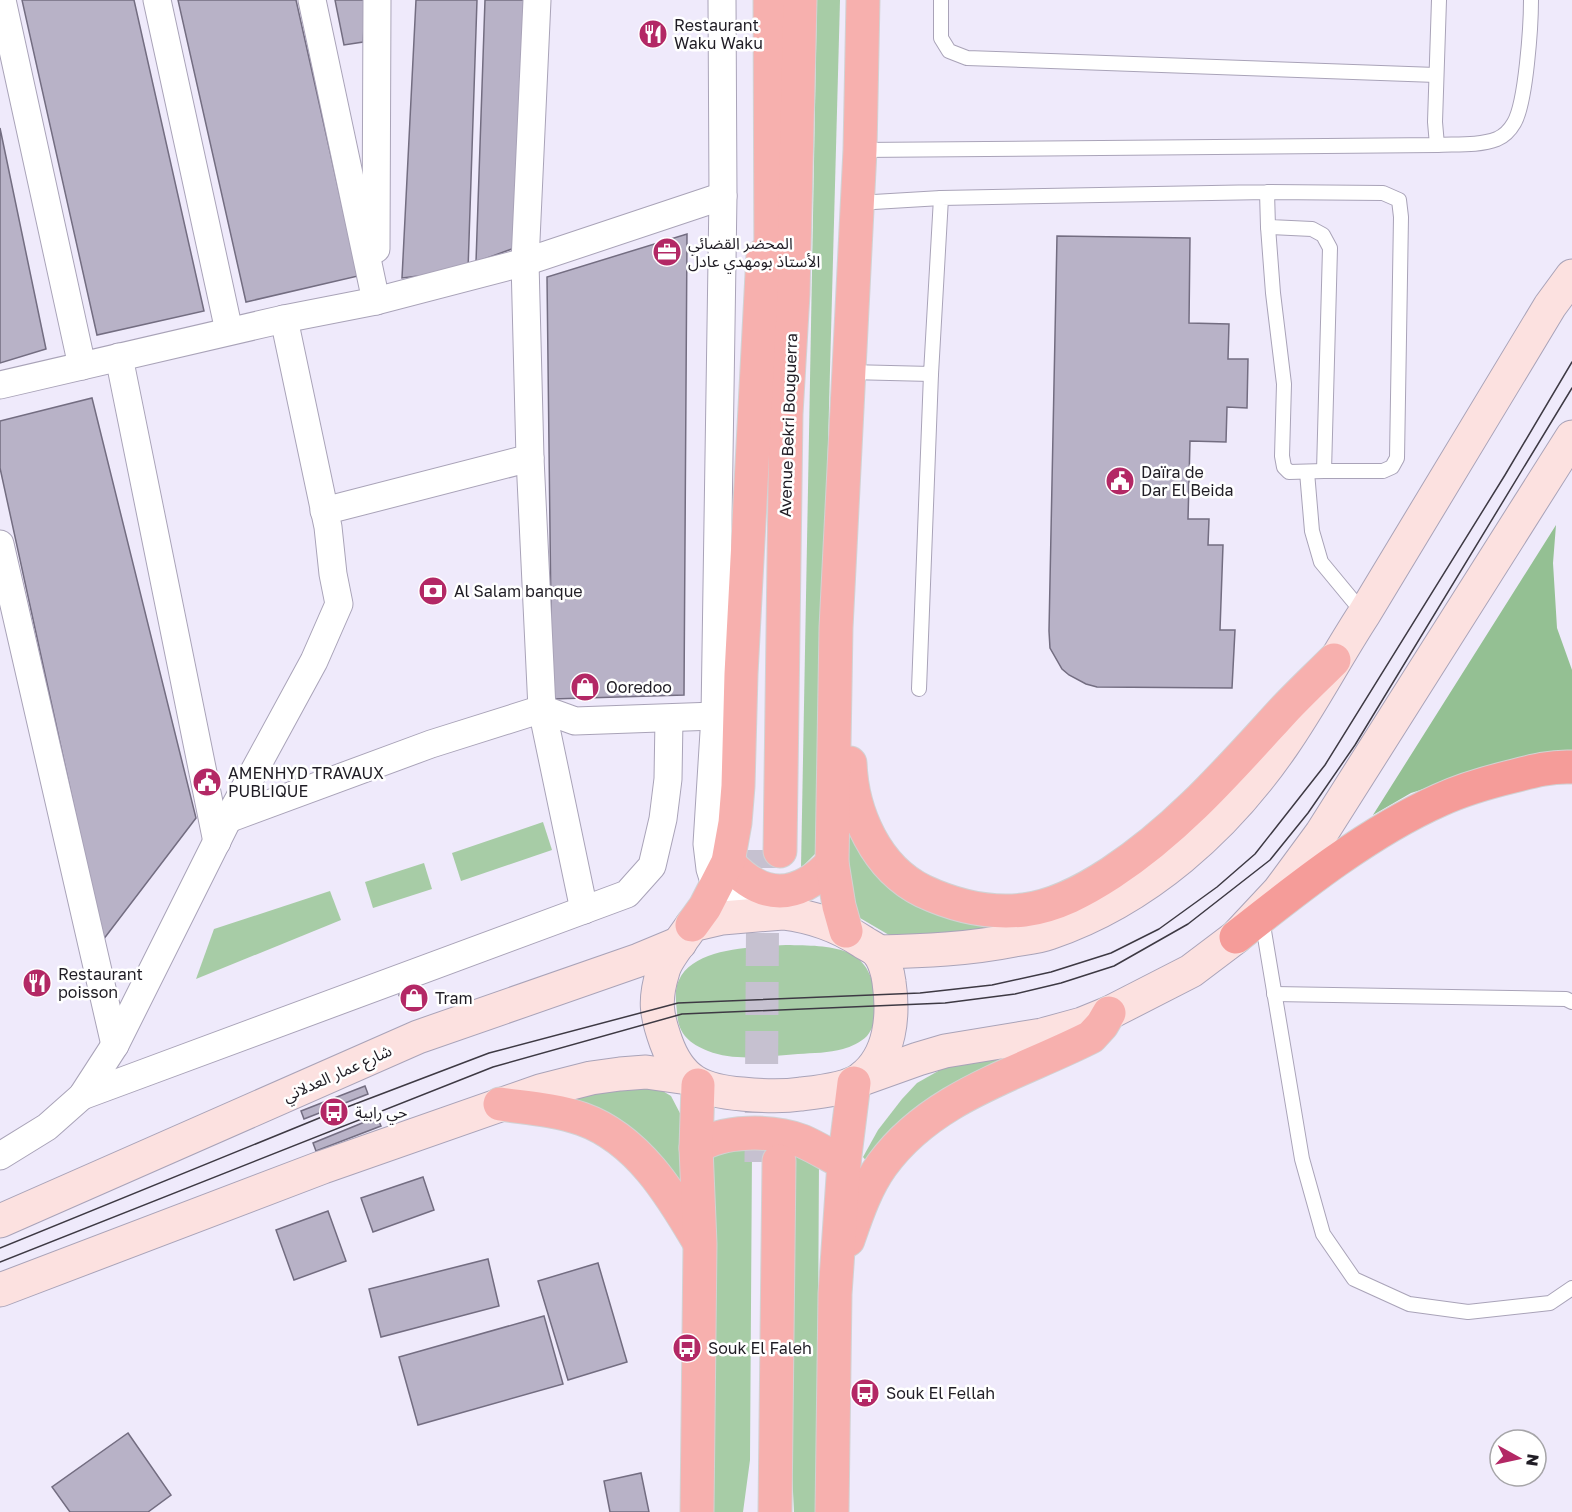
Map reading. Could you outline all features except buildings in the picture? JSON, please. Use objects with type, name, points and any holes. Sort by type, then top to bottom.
[{"type":"highway","name":"Avenue Bekri Bouguerra","points":[[770,0],[771,850],[786,414],[793,294],[800,0]]},
{"type":"highway","points":[[846,931],[839,906],[832,863],[836,628],[860,150],[863,0]]},
{"type":"highway","points":[[686,934],[722,875],[735,823],[771,107]]},
{"type":"highway","points":[[836,628],[848,654],[850,667],[850,776],[856,807],[865,829],[887,864],[914,887],[940,900],[972,909],[1024,910],[1050,905],[1088,888],[1132,860],[1166,833],[1199,802],[1334,660]]},
{"type":"highway","points":[[1236,937],[1357,847],[1404,818],[1441,799],[1482,784],[1559,766],[1572,766]]},
{"type":"highway","points":[[722,875],[741,878],[760,888],[780,891],[800,888],[818,878],[832,863]]},
{"type":"highway","points":[[835,1294],[844,1251],[867,1191],[882,1166],[909,1133],[964,1095],[1090,1037],[1102,1025],[1109,1013]]},
{"type":"highway","points":[[693,1081],[700,1244],[697,1512]]},
{"type":"highway","points":[[832,1512],[835,1294],[844,1163],[858,1081]]},
{"type":"highway","points":[[500,1104],[559,1113],[584,1120],[610,1133],[629,1148],[658,1179],[700,1244]]},
{"type":"highway","points":[[696,1149],[716,1138],[749,1133],[801,1140],[844,1163]]},
{"type":"highway","points":[[759,1512],[770,1162],[775,1512]]},
{"type":"main road","points":[[858,1081],[880,1059],[888,1040],[891,994],[888,973],[878,952],[984,946],[1048,933],[1080,920],[1153,881],[1215,827],[1253,786],[1307,708],[1550,306],[1572,276]]},
{"type":"main road","points":[[0,1290],[322,1167],[540,1091],[601,1077],[646,1072],[693,1081],[729,1094],[770,1097],[826,1091],[945,1051],[1042,1035],[1082,1024],[1109,1013],[1191,971],[1236,937],[1279,891],[1321,834],[1572,436]]},
{"type":"main road","name":"شارع عمار العدلاني","points":[[0,1221],[418,1037],[639,960],[686,934],[722,918],[783,913],[806,916],[846,931],[878,952]]},
{"type":"main road","points":[[686,934],[663,969],[656,1009],[672,1058],[693,1081]]},
{"type":"street","points":[[2,0],[82,366]]},
{"type":"street","points":[[157,0],[229,331]]},
{"type":"street","points":[[312,0],[376,301]]},
{"type":"street","points":[[376,301],[377,0]]},
{"type":"street","points":[[537,0],[525,262],[530,458],[542,709],[584,910]]},
{"type":"street","points":[[722,0],[723,196],[715,716],[707,844],[710,869],[722,875],[753,914]]},
{"type":"street","points":[[0,385],[229,331],[376,301],[525,262],[723,196]]},
{"type":"street","points":[[0,1156],[47,1127],[82,1096],[115,1045],[222,830],[314,661],[339,604],[324,511],[284,319]]},
{"type":"street","points":[[119,357],[222,830]]},
{"type":"street","points":[[324,511],[530,458]]},
{"type":"street","points":[[0,544],[115,1045]]},
{"type":"street","points":[[222,830],[431,744],[542,709],[575,721],[715,716]]},
{"type":"street","points":[[82,1096],[627,894],[652,866],[663,819],[668,779],[669,718]]},
{"type":"lane","points":[[941,0],[941,38],[949,51],[967,58],[1436,75]]},
{"type":"lane","points":[[1437,145],[1436,75],[1439,0]]},
{"type":"lane","points":[[860,150],[1437,145],[1496,139],[1506,134],[1515,122],[1520,105],[1531,28],[1531,0]]},
{"type":"lane","points":[[857,203],[941,198],[1267,192],[1383,193],[1399,200],[1401,217],[1397,458],[1392,467],[1383,471],[1289,472],[1284,467],[1282,456],[1284,384],[1273,292],[1267,192]]},
{"type":"lane","points":[[920,690],[931,374],[941,198]]},
{"type":"lane","points":[[1268,227],[1312,229],[1323,235],[1330,248],[1324,471]]},
{"type":"lane","points":[[849,372],[931,374]]},
{"type":"lane","points":[[1307,472],[1312,531],[1321,562],[1364,614]]},
{"type":"lane","points":[[1262,917],[1302,1159],[1323,1234],[1354,1280],[1409,1304],[1468,1312],[1550,1303],[1572,1288]]},
{"type":"lane","points":[[1274,994],[1566,999],[1572,1002]]},
{"type":"green space","points":[[817,0],[840,0],[817,852],[801,868]]},
{"type":"green space","points":[[1556,525],[1553,563],[1557,628],[1572,670],[1572,751],[1480,771],[1411,793],[1373,815]]},
{"type":"green space","points":[[845,808],[866,855],[996,922],[986,941],[889,935],[860,918],[844,880]]},
{"type":"green space","points":[[543,822],[552,850],[461,881],[452,853]]},
{"type":"green space","points":[[424,863],[432,889],[373,908],[365,882]]},
{"type":"green space","points":[[330,891],[341,920],[196,979],[214,929]]},
{"type":"green space","points":[[786,945],[833,948],[858,958],[867,968],[872,982],[875,1015],[867,1036],[853,1046],[838,1050],[753,1057],[730,1056],[708,1051],[685,1036],[679,1026],[676,987],[687,969],[711,955],[726,951]]},
{"type":"green space","points":[[1029,1047],[867,1162],[863,1157],[878,1130],[917,1083],[947,1066]]},
{"type":"green space","points":[[651,1084],[671,1096],[683,1119],[689,1201],[614,1118],[572,1097]]},
{"type":"green space","points":[[793,1145],[819,1161],[817,1512],[794,1512],[790,1431],[790,1154],[752,1152],[750,1460],[743,1512],[711,1512],[711,1172],[713,1156],[722,1151]]},
{"type":"tunnel","points":[[761,1162],[763,850]]},
{"type":"tram line","points":[[0,1248],[334,1112],[489,1053],[678,1003],[920,993],[992,985],[1051,972],[1111,953],[1159,929],[1217,887],[1255,854],[1325,765],[1505,475],[1572,362]]},
{"type":"tram line","points":[[0,1262],[493,1067],[682,1014],[945,1003],[1015,994],[1061,983],[1114,966],[1188,924],[1270,860],[1308,813],[1355,745],[1572,388]]},
{"type":"place","name":"Restaurant Waku Waku","points":[[653,34]]},
{"type":"place","name":"المحضر القضائي الأستاذ بومهدي عادل","points":[[667,252]]},
{"type":"place","name":"Daïra de Dar El Beida","points":[[1120,481]]},
{"type":"place","name":"Al Salam banque","points":[[433,591]]},
{"type":"place","name":"Ooredoo","points":[[585,687]]},
{"type":"place","name":"AMENHYD TRAVAUX PUBLIQUE","points":[[207,782]]},
{"type":"place","name":"Restaurant poisson","points":[[37,983]]},
{"type":"place","name":"Tram","points":[[414,998]]},
{"type":"place","name":"حي رابية","points":[[334,1112]]},
{"type":"place","name":"Souk El Faleh","points":[[687,1348]]},
{"type":"place","name":"Souk El Fellah","points":[[865,1393]]}]
